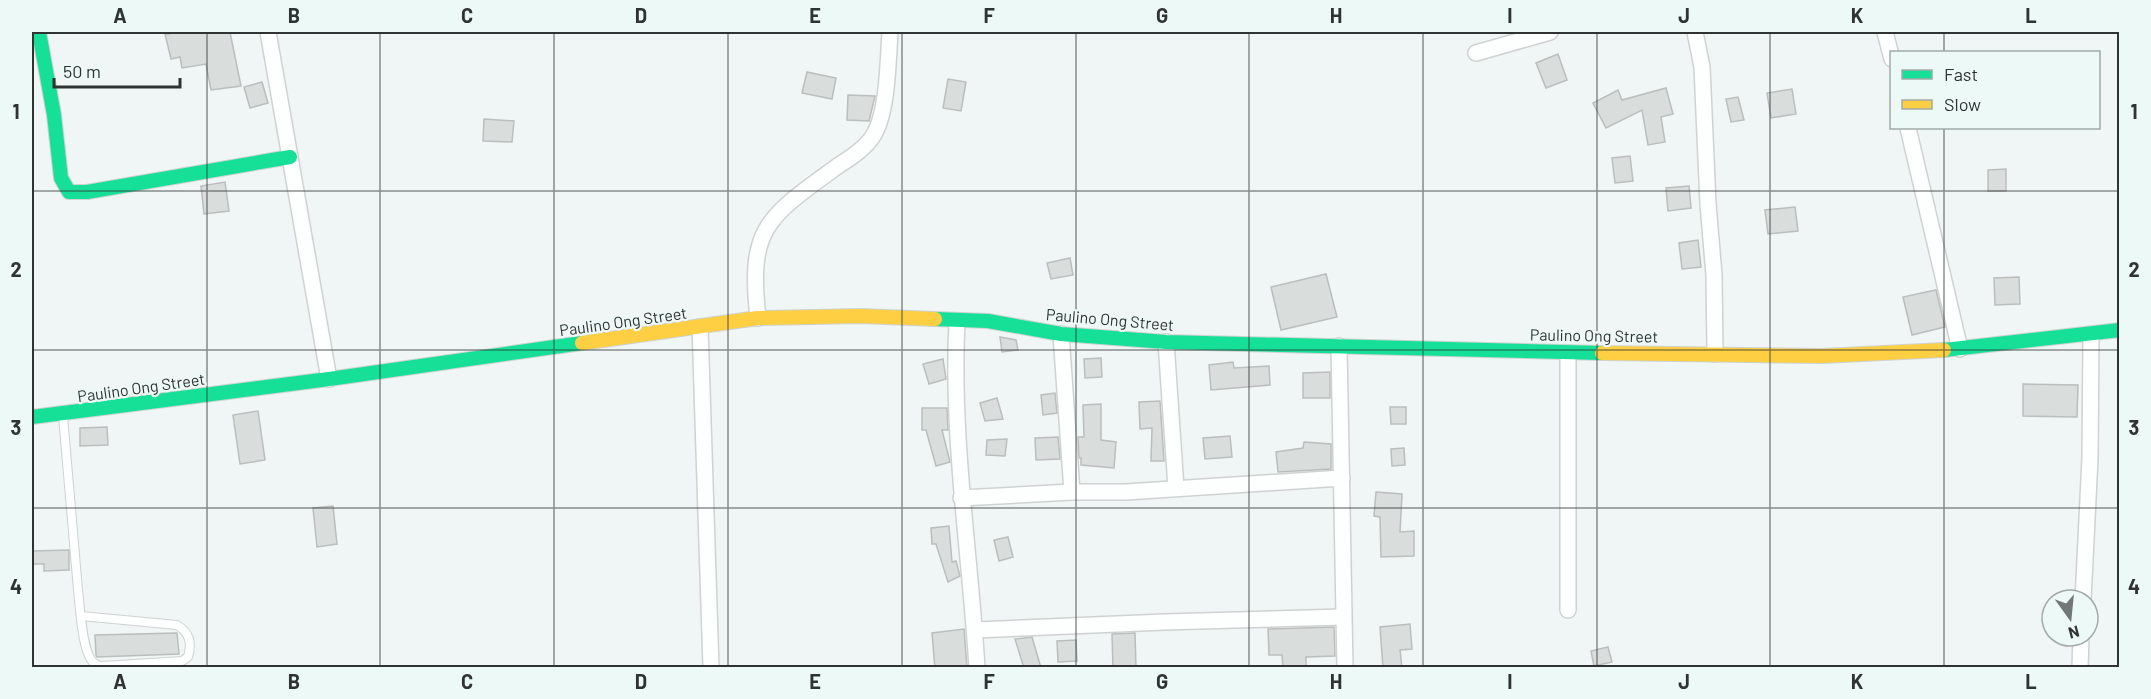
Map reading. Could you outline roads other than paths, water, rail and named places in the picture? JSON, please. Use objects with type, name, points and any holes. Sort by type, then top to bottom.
[{"type":"street","points":[[39,32],[54,115],[60,178],[69,192],[93,191],[290,157]]},
{"type":"street","points":[[268,32],[329,379]]},
{"type":"street","points":[[758,318],[754,275],[756,256],[763,232],[779,210],[860,150],[874,135],[882,112],[890,32]]},
{"type":"street","points":[[1476,53],[1550,32]]},
{"type":"street","points":[[1695,32],[1702,67],[1708,204],[1714,275],[1715,354]]},
{"type":"street","points":[[1885,32],[1890,51]]},
{"type":"street","points":[[1908,129],[1960,349]]},
{"type":"street","name":"Paulino Ong Street","points":[[32,417],[329,379],[758,318],[861,316],[988,321],[1061,334],[1166,342],[1568,353],[1822,356],[1960,349],[2120,330]]},
{"type":"street","points":[[957,321],[955,374],[961,498],[972,580],[977,668]]},
{"type":"street","points":[[700,327],[711,668]]},
{"type":"street","points":[[1061,334],[1072,492]]},
{"type":"street","points":[[2084,588],[2090,458],[2091,335]]},
{"type":"street","points":[[1166,342],[1176,488]]},
{"type":"street","points":[[1339,346],[1345,668]]},
{"type":"street","points":[[1568,353],[1568,610]]},
{"type":"street","points":[[961,498],[1072,492],[1126,492],[1342,478]]},
{"type":"street","points":[[975,630],[1164,621],[1343,617]]},
{"type":"street","points":[[2080,668],[2081,648]]},
{"type":"lane","points":[[63,414],[81,616],[89,656],[94,664],[102,666],[182,661],[188,657],[191,648],[189,638],[185,630],[177,625],[81,616]]}]
